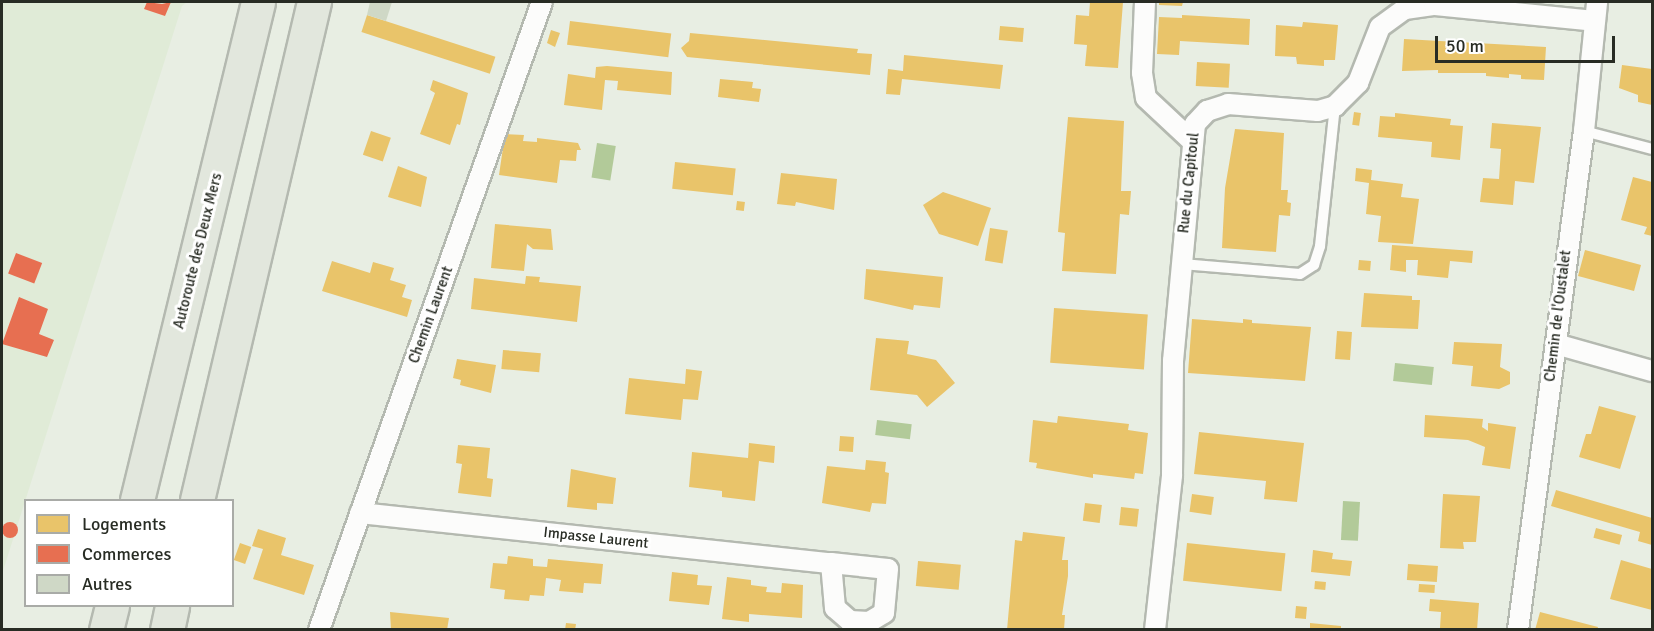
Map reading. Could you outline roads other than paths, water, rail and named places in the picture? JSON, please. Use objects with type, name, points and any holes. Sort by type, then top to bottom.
[{"type":"highway","name":"Autoroute des Deux Mers","points":[[137,499],[258,2]]},
{"type":"highway","points":[[197,499],[314,2]]},
{"type":"highway","points":[[106,630],[112,607]]},
{"type":"highway","points":[[166,630],[172,607]]},
{"type":"street","name":"Chemin Laurent","points":[[319,630],[543,2]]},
{"type":"street","points":[[1145,2],[1142,73],[1146,98],[1192,141]]},
{"type":"street","name":"Chemin de l'Oustalet","points":[[1518,630],[1584,131],[1597,2]]},
{"type":"street","points":[[1335,106],[1358,83],[1380,27],[1405,9],[1435,4],[1594,21]]},
{"type":"street","name":"Rue du Capitoul","points":[[1155,630],[1172,475],[1173,361],[1195,124],[1207,111],[1227,104],[1318,111],[1335,106]]},
{"type":"street","points":[[1556,344],[1653,372]]},
{"type":"street","name":"Impasse Laurent","points":[[360,513],[831,563]]},
{"type":"lane","points":[[1182,264],[1300,274],[1314,265],[1320,246],[1335,106]]},
{"type":"lane","points":[[1584,131],[1653,149]]}]
